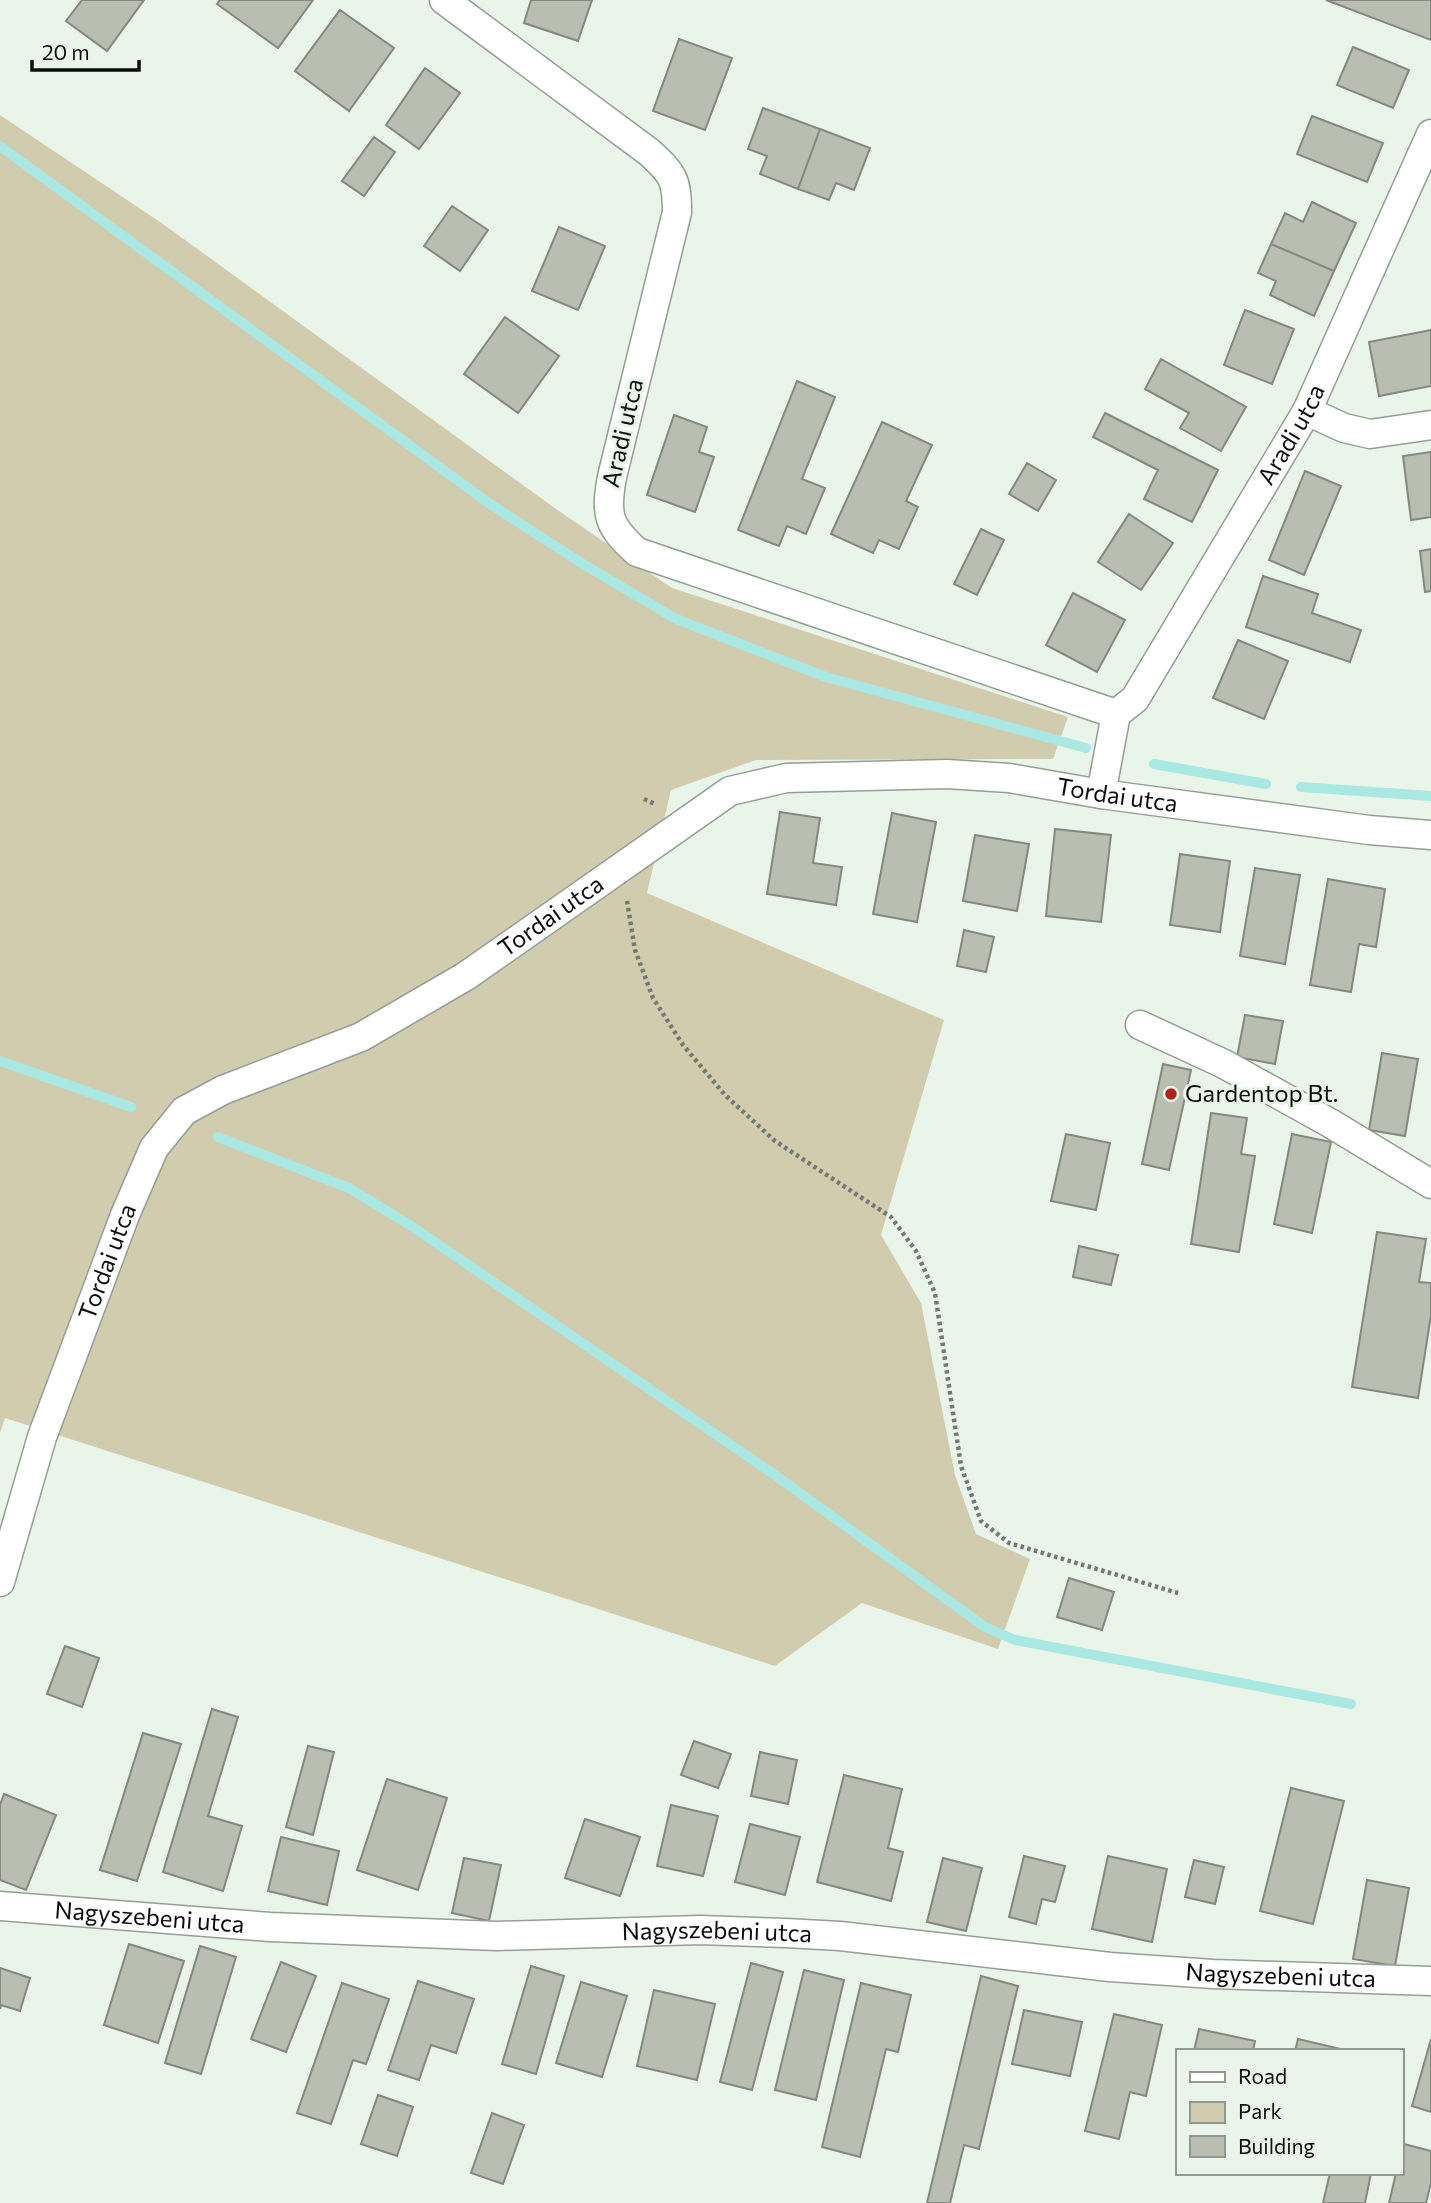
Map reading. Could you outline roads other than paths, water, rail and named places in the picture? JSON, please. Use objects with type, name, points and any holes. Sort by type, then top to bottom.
[{"type":"street","name":"Aradi utca","points":[[444,0],[649,152],[666,168],[677,189],[677,212],[607,504],[617,534],[637,552],[1116,713],[1135,699],[1307,411],[1431,134]]},
{"type":"street","points":[[1307,411],[1344,428],[1370,434],[1431,425]]},
{"type":"street","points":[[1101,794],[1116,713]]},
{"type":"street","name":"Tordai utca","points":[[0,1582],[42,1437],[125,1215],[154,1148],[184,1111],[223,1090],[361,1037],[466,976],[730,791],[786,778],[947,774],[1009,778],[1101,794],[1369,830],[1431,835]]},
{"type":"street","points":[[1140,1025],[1224,1063],[1431,1184]]},
{"type":"street","name":"Nagyszebeni utca","points":[[0,1906],[270,1927],[497,1936],[700,1930],[786,1933],[840,1936],[1110,1967],[1213,1974],[1431,1981]]},
{"type":"waterway","points":[[0,146],[490,504],[583,564],[676,619],[826,677],[1086,748]]},
{"type":"waterway","points":[[1154,764],[1266,784]]},
{"type":"waterway","points":[[1301,787],[1431,796]]},
{"type":"waterway","points":[[0,1061],[131,1107]]},
{"type":"waterway","points":[[218,1137],[349,1188],[413,1227],[775,1475],[985,1627],[1015,1640],[1351,1704]]},
{"type":"place","name":"Gardentop Bt.","points":[[1171,1094]]}]
